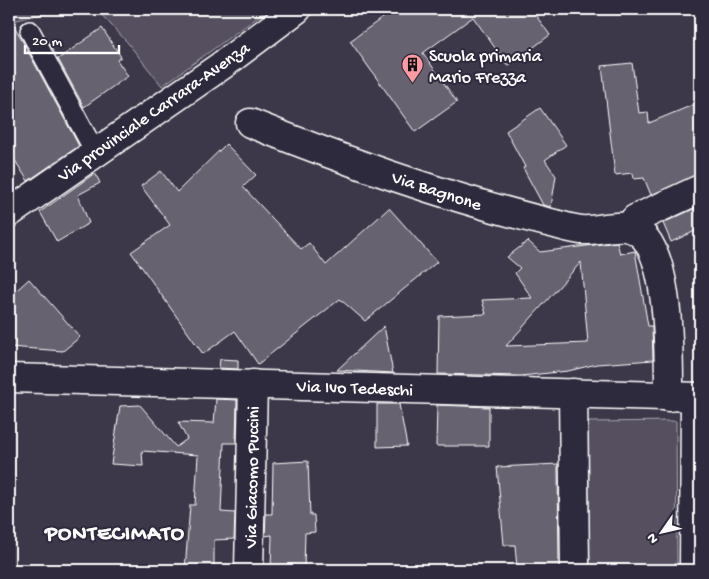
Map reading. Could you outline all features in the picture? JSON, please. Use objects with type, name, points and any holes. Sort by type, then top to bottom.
[{"type":"street","name":"Via provinciale Carrara-Avenza","points":[[9,214],[94,152],[221,66],[297,9]]},
{"type":"street","name":"Via Bagnone","points":[[250,123],[346,162],[505,212],[581,230],[630,227]]},
{"type":"street","points":[[694,570],[688,397],[669,335],[660,272],[645,238],[630,227],[635,219],[700,189]]},
{"type":"street","name":"Via Ivo Tedeschi","points":[[9,378],[688,397]]},
{"type":"street","name":"Via Giacomo Puccini","points":[[249,570],[254,384]]},
{"type":"street","points":[[573,393],[574,570]]},
{"type":"lane","points":[[30,31],[94,152]]},
{"type":"shaded area","points":[[9,9],[55,9],[50,12],[9,22]]},
{"type":"shaded area","points":[[96,9],[269,9],[162,86],[127,42]]},
{"type":"shaded area","points":[[676,421],[677,570],[590,570],[588,422]]},
{"type":"building","name":"Scuola primaria Mario Frezza","points":[[395,9],[531,9],[550,35],[508,66],[473,17],[423,53],[457,102],[415,132],[350,41]]},
{"type":"building","points":[[9,16],[79,146],[28,181],[9,151]]},
{"type":"building","points":[[102,28],[121,57],[117,60],[128,76],[84,107],[58,59]]},
{"type":"building","points":[[632,63],[639,113],[648,112],[649,123],[700,102],[700,174],[651,195],[644,178],[634,179],[633,173],[615,175],[602,66]]},
{"type":"building","points":[[540,108],[566,145],[545,160],[556,176],[551,207],[543,205],[506,131]]},
{"type":"building","points":[[226,144],[256,175],[243,187],[301,249],[309,243],[326,265],[389,208],[437,262],[365,321],[340,299],[258,364],[235,331],[203,354],[131,252],[170,225],[141,186],[161,171],[177,192]]},
{"type":"building","points":[[95,173],[100,183],[78,195],[89,223],[57,242],[40,212]]},
{"type":"building","points":[[700,206],[700,229],[671,242],[663,223]]},
{"type":"building","points":[[528,241],[540,252],[617,242],[620,254],[635,251],[648,326],[652,326],[653,360],[597,364],[568,371],[521,376],[438,374],[439,316],[486,314],[482,300],[532,298],[515,273],[520,268],[507,257]],"holes":[[[581,262],[588,343],[506,346]]]},
{"type":"building","points":[[29,279],[80,337],[63,351],[9,347],[9,297]]},
{"type":"building","points":[[384,326],[393,373],[337,370]]},
{"type":"building","points":[[220,359],[238,360],[238,369],[219,368]]},
{"type":"building","points":[[216,399],[237,400],[236,443],[224,443],[221,512],[235,513],[234,539],[214,540],[214,570],[185,570],[190,505],[195,505],[198,455],[142,451],[143,466],[111,464],[120,406],[140,405],[176,447],[187,439],[178,422],[214,423]]},
{"type":"building","points":[[377,404],[399,404],[407,446],[377,447]]},
{"type":"building","points":[[437,405],[489,407],[489,446],[436,446]]},
{"type":"building","points":[[308,461],[310,515],[314,515],[315,532],[305,533],[304,570],[271,570],[272,535],[265,536],[266,514],[272,514],[273,463]]},
{"type":"building","points":[[558,464],[559,570],[517,569],[515,545],[504,545],[497,467]]},
{"type":"place","name":"Scuola primaria Mario Frezza","points":[[413,84]]},
{"type":"district","name":"PONTECIMATO","points":[[115,531]]}]
